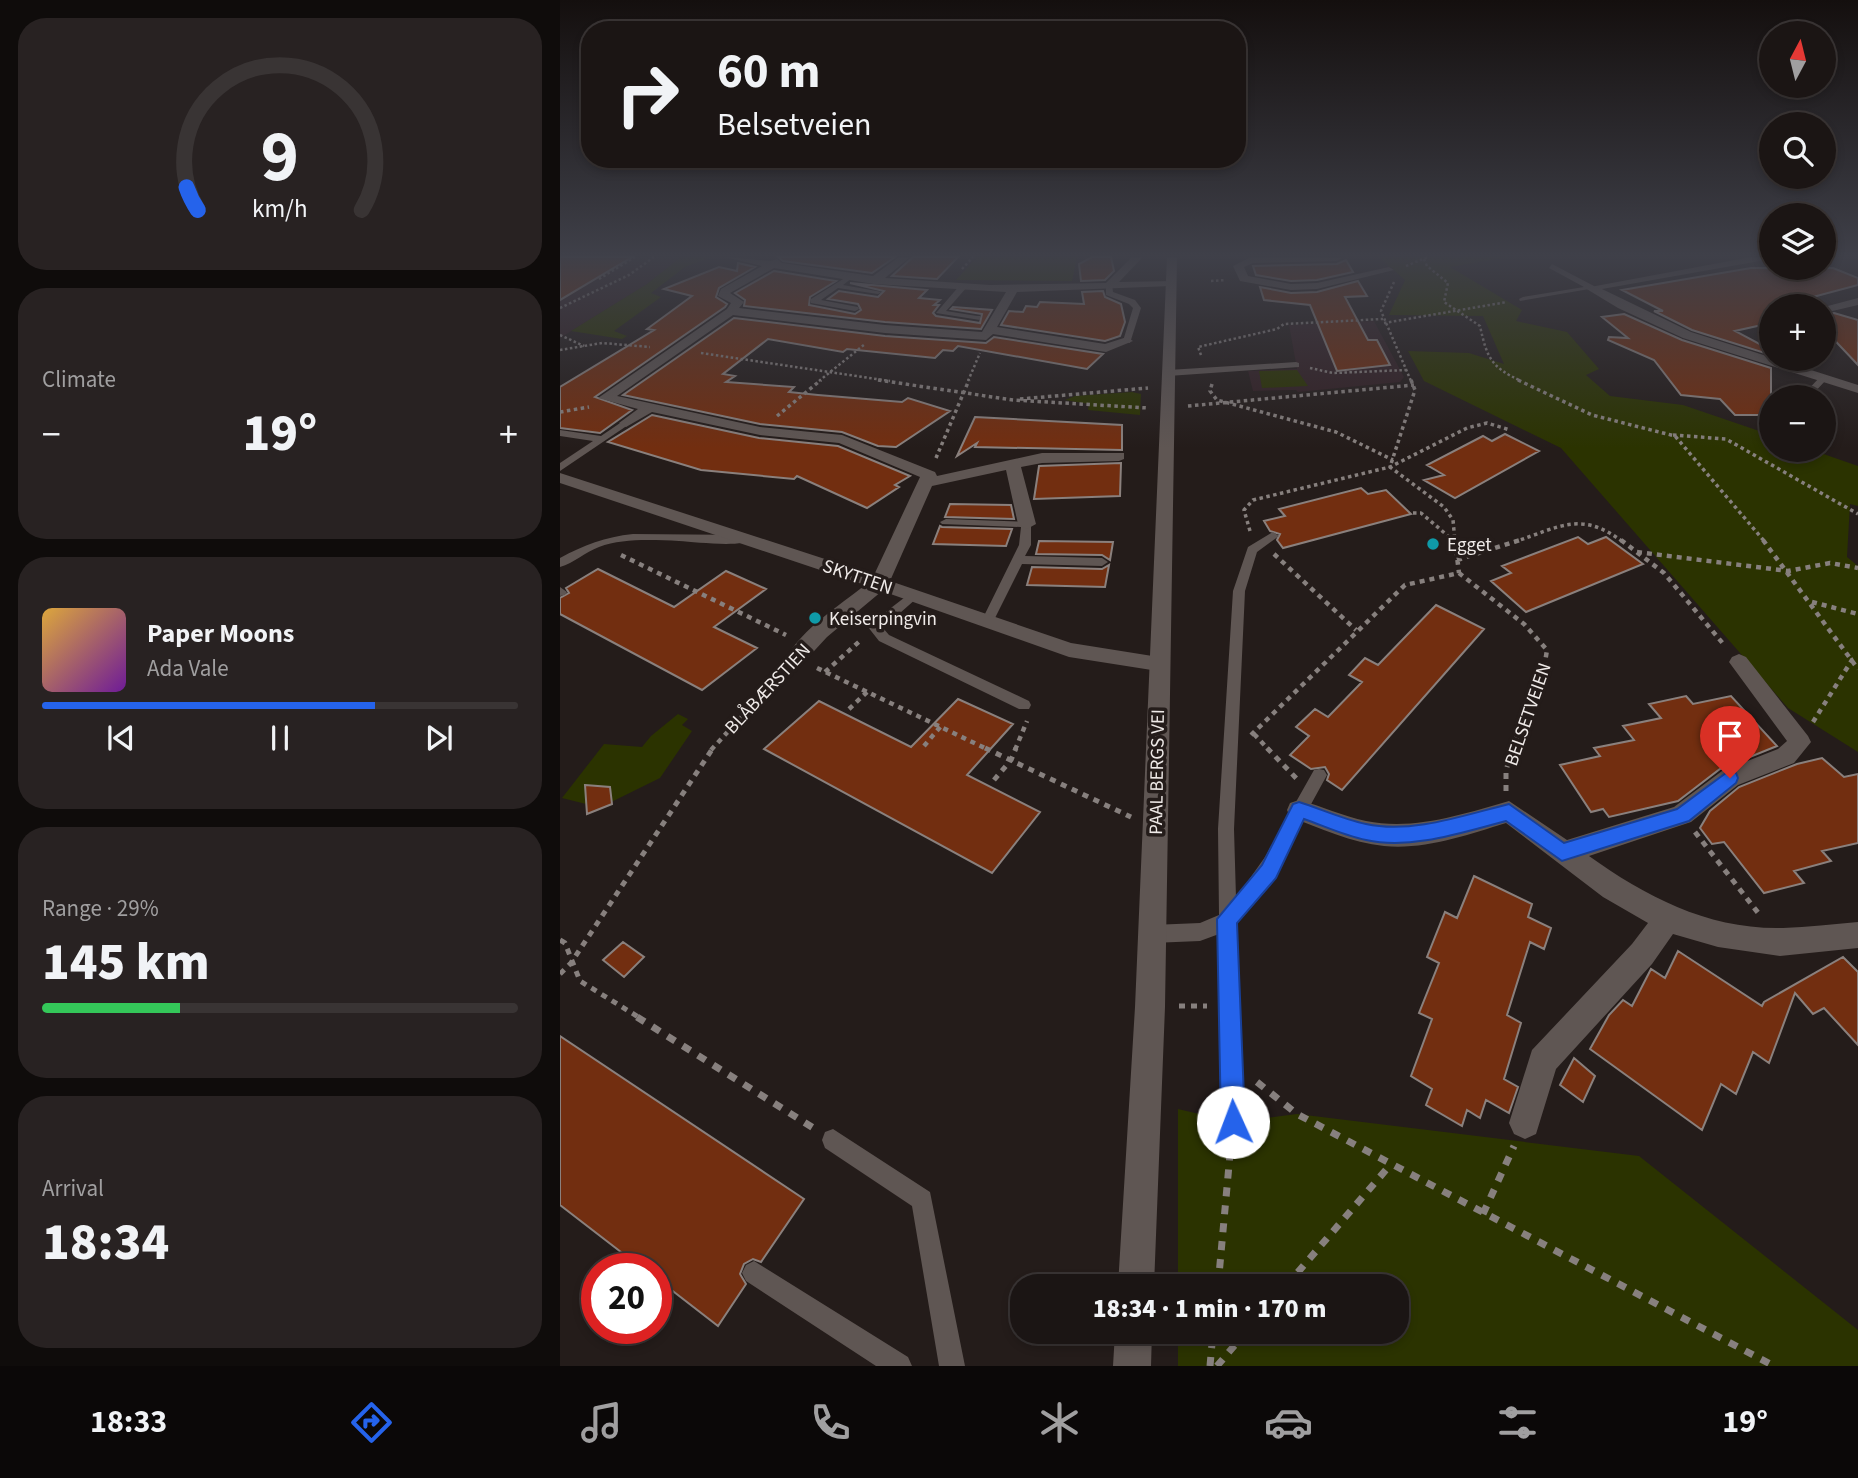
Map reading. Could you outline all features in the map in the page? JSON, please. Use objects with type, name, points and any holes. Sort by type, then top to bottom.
[{"type":"street","points":[[606,398],[716,321]]},
{"type":"street","points":[[814,321],[885,329],[988,333],[1106,348],[1127,341]]},
{"type":"street","points":[[988,333],[995,321]]},
{"type":"street","name":"PAAL BERGS VEI","points":[[1137,1274],[1152,934],[1158,663],[1158,381],[1166,321]]},
{"type":"street","points":[[1651,321],[1688,336],[1858,389]]},
{"type":"street","points":[[606,398],[760,431],[842,439],[927,479],[1042,458],[1119,456]]},
{"type":"street","points":[[626,423],[649,408]]},
{"type":"street","points":[[1012,464],[1027,524]]},
{"type":"street","name":"SKYTTEN","points":[[560,478],[752,539],[1069,650],[1158,663]]},
{"type":"street","name":"BLÅBÆRSTIEN","points":[[802,652],[879,583],[927,479]]},
{"type":"street","points":[[1562,853],[1682,815],[1730,778],[1786,756],[1800,742],[1738,662]]},
{"type":"street","points":[[1304,800],[1366,832],[1395,834],[1443,829],[1509,812],[1612,888],[1667,919],[1718,934],[1780,942],[1858,935]]},
{"type":"street","points":[[1524,1123],[1543,1061],[1642,954],[1667,919]]},
{"type":"street","points":[[1132,1366],[1133,1344]]},
{"type":"lane","points":[[1127,341],[1133,321]]},
{"type":"lane","points":[[1158,381],[1201,370],[1296,365]]},
{"type":"lane","points":[[1817,385],[1823,379]]},
{"type":"lane","points":[[560,468],[626,423]]},
{"type":"lane","points":[[560,433],[602,439]]},
{"type":"lane","points":[[946,522],[1027,524],[1025,545],[987,622]]},
{"type":"lane","points":[[560,563],[599,542],[634,538],[715,541],[752,539]]},
{"type":"lane","points":[[1233,1122],[1227,919],[1229,738],[1239,591],[1252,550],[1267,539]]},
{"type":"lane","points":[[1017,560],[1102,562]]},
{"type":"lane","points":[[913,595],[875,627],[884,638],[1024,705]]},
{"type":"lane","points":[[1152,934],[1206,931],[1227,919],[1269,871],[1319,775]]},
{"type":"lane","points":[[833,1140],[922,1200],[953,1366]]},
{"type":"lane","points":[[754,1273],[899,1366]]},
{"type":"path","points":[[1201,370],[1204,362],[1198,346],[1277,330],[1284,324],[1383,321],[1415,390],[1390,467]]},
{"type":"path","points":[[1471,321],[1480,326],[1485,349],[1493,365],[1514,378],[1592,415],[1672,435],[1726,439],[1858,514]]},
{"type":"path","points":[[760,431],[828,372],[885,329]]},
{"type":"path","points":[[927,479],[965,394],[988,333]]},
{"type":"path","points":[[560,335],[584,346]]},
{"type":"path","points":[[560,350],[619,343],[1013,400],[1147,408]]},
{"type":"path","points":[[1296,365],[1334,373],[1407,370]]},
{"type":"path","points":[[1013,400],[1158,381]]},
{"type":"path","points":[[1180,407],[1413,385]]},
{"type":"path","points":[[560,412],[580,411],[606,398]]},
{"type":"path","points":[[1230,404],[1336,432],[1393,460]]},
{"type":"path","points":[[1356,630],[1267,539],[1250,531],[1244,510],[1253,500],[1390,467],[1467,428],[1486,424],[1510,430]]},
{"type":"path","points":[[1672,435],[1788,571],[1855,659],[1858,669]]},
{"type":"path","points":[[1229,738],[1254,734],[1356,630],[1405,585],[1459,573],[1452,520],[1444,507],[1390,467]]},
{"type":"path","points":[[1413,513],[1421,513],[1455,542]]},
{"type":"path","points":[[1457,560],[1580,521],[1606,529],[1664,573],[1738,662]]},
{"type":"path","points":[[599,542],[802,652],[825,672],[1132,817]]},
{"type":"path","points":[[1637,552],[1788,571],[1830,563],[1858,568]]},
{"type":"path","name":"BELSETVEIEN","points":[[1459,573],[1524,624],[1547,650],[1546,670],[1508,754],[1505,785],[1509,812]]},
{"type":"path","points":[[1810,602],[1858,614]]},
{"type":"path","points":[[825,672],[875,627]]},
{"type":"path","name":"BLÅBÆRSTIEN","points":[[560,974],[571,963],[709,752],[802,652]]},
{"type":"path","points":[[1800,742],[1855,659]]},
{"type":"path","points":[[849,709],[867,692]]},
{"type":"path","points":[[993,780],[1011,760],[1027,723],[1024,705]]},
{"type":"path","points":[[924,746],[941,726]]},
{"type":"path","points":[[1254,734],[1304,800]]},
{"type":"path","points":[[1682,815],[1780,942]]},
{"type":"path","points":[[560,940],[565,943],[580,981],[833,1140]]},
{"type":"path","points":[[1231,1061],[1297,1114],[1773,1366]]},
{"type":"path","points":[[1219,1274],[1233,1122]]},
{"type":"path","points":[[1483,1214],[1524,1123]]},
{"type":"path","points":[[1296,1274],[1391,1164]]},
{"type":"path","points":[[1210,1366],[1212,1344]]},
{"type":"path","points":[[1217,1366],[1236,1344]]},
{"type":"shaded area","points":[[560,321],[588,321],[560,338]]},
{"type":"shaded area","points":[[1374,321],[1404,377],[1400,382],[1298,392],[1253,391],[1248,371],[1297,369],[1289,325]]},
{"type":"green space","points":[[588,321],[628,321],[614,331],[627,336],[622,339],[571,331]]},
{"type":"green space","points":[[1485,321],[1516,321],[1567,332],[1599,369],[1586,375],[1610,396],[1683,405],[1759,431],[1759,462],[1836,462],[1836,458],[1858,466],[1858,506],[1850,504],[1847,557],[1858,566],[1858,752],[1788,708],[1561,448],[1424,381],[1408,351],[1469,353],[1504,364]]},
{"type":"green space","points":[[1297,370],[1308,386],[1262,388],[1259,371]]},
{"type":"green space","points":[[1132,392],[1141,394],[1140,415],[1088,410],[1089,404],[1065,400],[1075,396]]},
{"type":"green space","points":[[678,714],[688,719],[682,725],[692,731],[660,778],[587,814],[586,804],[562,798],[604,744],[642,747]]},
{"type":"green space","points":[[1178,1109],[1233,1122],[1297,1114],[1639,1156],[1858,1330],[1858,1366],[1178,1366],[1178,1344],[1409,1344],[1409,1274],[1178,1274]]},
{"type":"building","points":[[658,321],[705,321],[595,397],[632,410],[600,433],[560,428],[560,387],[654,330],[647,329]]},
{"type":"building","points":[[730,321],[757,321],[885,336],[986,343],[994,337],[1103,354],[1087,369],[958,346],[953,351],[943,350],[935,358],[847,349],[843,352],[768,339],[723,374],[735,376],[726,382],[794,387],[789,392],[818,395],[902,402],[908,398],[950,411],[896,447],[878,446],[842,432],[760,424],[623,395]]},
{"type":"building","points":[[874,321],[980,323],[986,321],[981,329]]},
{"type":"building","points":[[1003,321],[1125,322],[1120,336],[1105,341],[1001,325]]},
{"type":"building","points":[[1316,321],[1358,321],[1368,340],[1377,340],[1390,365],[1337,371]]},
{"type":"building","points":[[1607,321],[1639,321],[1682,340],[1759,364],[1759,371],[1771,371],[1771,385],[1759,385],[1759,415],[1735,415],[1720,399],[1681,395],[1654,360],[1608,340],[1609,337],[1628,338]]},
{"type":"building","points":[[1673,321],[1759,321],[1759,326],[1735,331],[1759,344],[1759,351],[1692,330]]},
{"type":"building","points":[[1836,321],[1858,321],[1858,365],[1836,342]]},
{"type":"building","points":[[652,415],[759,438],[838,446],[910,476],[895,485],[899,487],[867,508],[797,476],[794,479],[701,470],[608,442]]},
{"type":"building","points":[[975,417],[1122,425],[1122,450],[975,447],[977,443],[957,456]]},
{"type":"building","points":[[1505,434],[1539,451],[1455,498],[1424,480],[1444,475],[1427,465],[1483,436],[1492,441]]},
{"type":"building","points":[[1121,463],[1120,496],[1034,499],[1039,466]]},
{"type":"building","points":[[1361,488],[1368,494],[1386,490],[1411,514],[1283,548],[1277,540],[1280,534],[1270,531],[1264,521],[1285,516],[1279,509]]},
{"type":"building","points":[[950,504],[1011,505],[1014,519],[945,517]]},
{"type":"building","points":[[940,526],[1012,529],[1006,546],[933,544]]},
{"type":"building","points":[[1578,537],[1588,544],[1606,537],[1643,564],[1526,612],[1491,581],[1511,573],[1502,566]]},
{"type":"building","points":[[1039,541],[1113,542],[1110,560],[1102,555],[1036,554]]},
{"type":"building","points":[[1109,565],[1105,587],[1027,585],[1032,567],[1102,569]]},
{"type":"building","points":[[598,569],[674,607],[726,571],[766,589],[714,627],[757,648],[702,690],[560,614],[560,598],[569,593],[566,588]]},
{"type":"building","points":[[1436,605],[1484,629],[1342,790],[1327,780],[1329,774],[1325,767],[1311,769],[1290,755],[1309,736],[1296,727],[1315,709],[1328,717],[1362,682],[1349,675],[1365,658],[1378,665]]},
{"type":"building","points":[[1686,696],[1693,704],[1731,696],[1777,746],[1720,769],[1678,801],[1609,817],[1603,809],[1591,812],[1560,765],[1600,756],[1594,748],[1634,740],[1623,726],[1661,718],[1649,704]]},
{"type":"building","points":[[958,699],[1013,724],[967,775],[1040,812],[992,873],[764,749],[819,701],[911,747]]},
{"type":"building","points":[[1822,758],[1844,777],[1858,774],[1858,843],[1822,851],[1831,861],[1794,871],[1804,883],[1764,893],[1724,842],[1712,844],[1700,828],[1710,811],[1739,787],[1797,764]]},
{"type":"building","points":[[585,785],[610,787],[612,804],[587,814]]},
{"type":"building","points":[[1474,876],[1532,904],[1528,917],[1551,928],[1544,949],[1530,942],[1507,1015],[1521,1023],[1504,1079],[1518,1087],[1509,1113],[1486,1100],[1480,1118],[1467,1110],[1462,1126],[1426,1105],[1432,1089],[1411,1076],[1432,1019],[1419,1013],[1439,963],[1427,957],[1445,912],[1457,918]]},
{"type":"building","points":[[623,942],[644,957],[624,977],[603,960]]},
{"type":"building","points":[[1678,951],[1762,1006],[1764,1002],[1843,957],[1858,972],[1858,1045],[1824,1008],[1813,1014],[1795,993],[1769,1063],[1753,1052],[1736,1094],[1721,1084],[1702,1130],[1590,1049],[1609,1015],[1623,1000],[1632,1006],[1651,969],[1665,978]]},
{"type":"building","points":[[560,1036],[804,1199],[761,1262],[753,1259],[744,1264],[740,1274],[746,1284],[718,1326],[672,1290],[672,1253],[622,1253],[560,1205]]},
{"type":"building","points":[[1574,1058],[1595,1076],[1583,1102],[1560,1085]]},
{"type":"place","name":"Egget","points":[[1433,544]]},
{"type":"place","name":"Keiserpingvin","points":[[815,618]]},
{"type":"route","points":[[1233,1122],[1227,919],[1269,871],[1299,810],[1366,832],[1395,834],[1443,829],[1509,812],[1562,853],[1682,815],[1730,778]]}]
